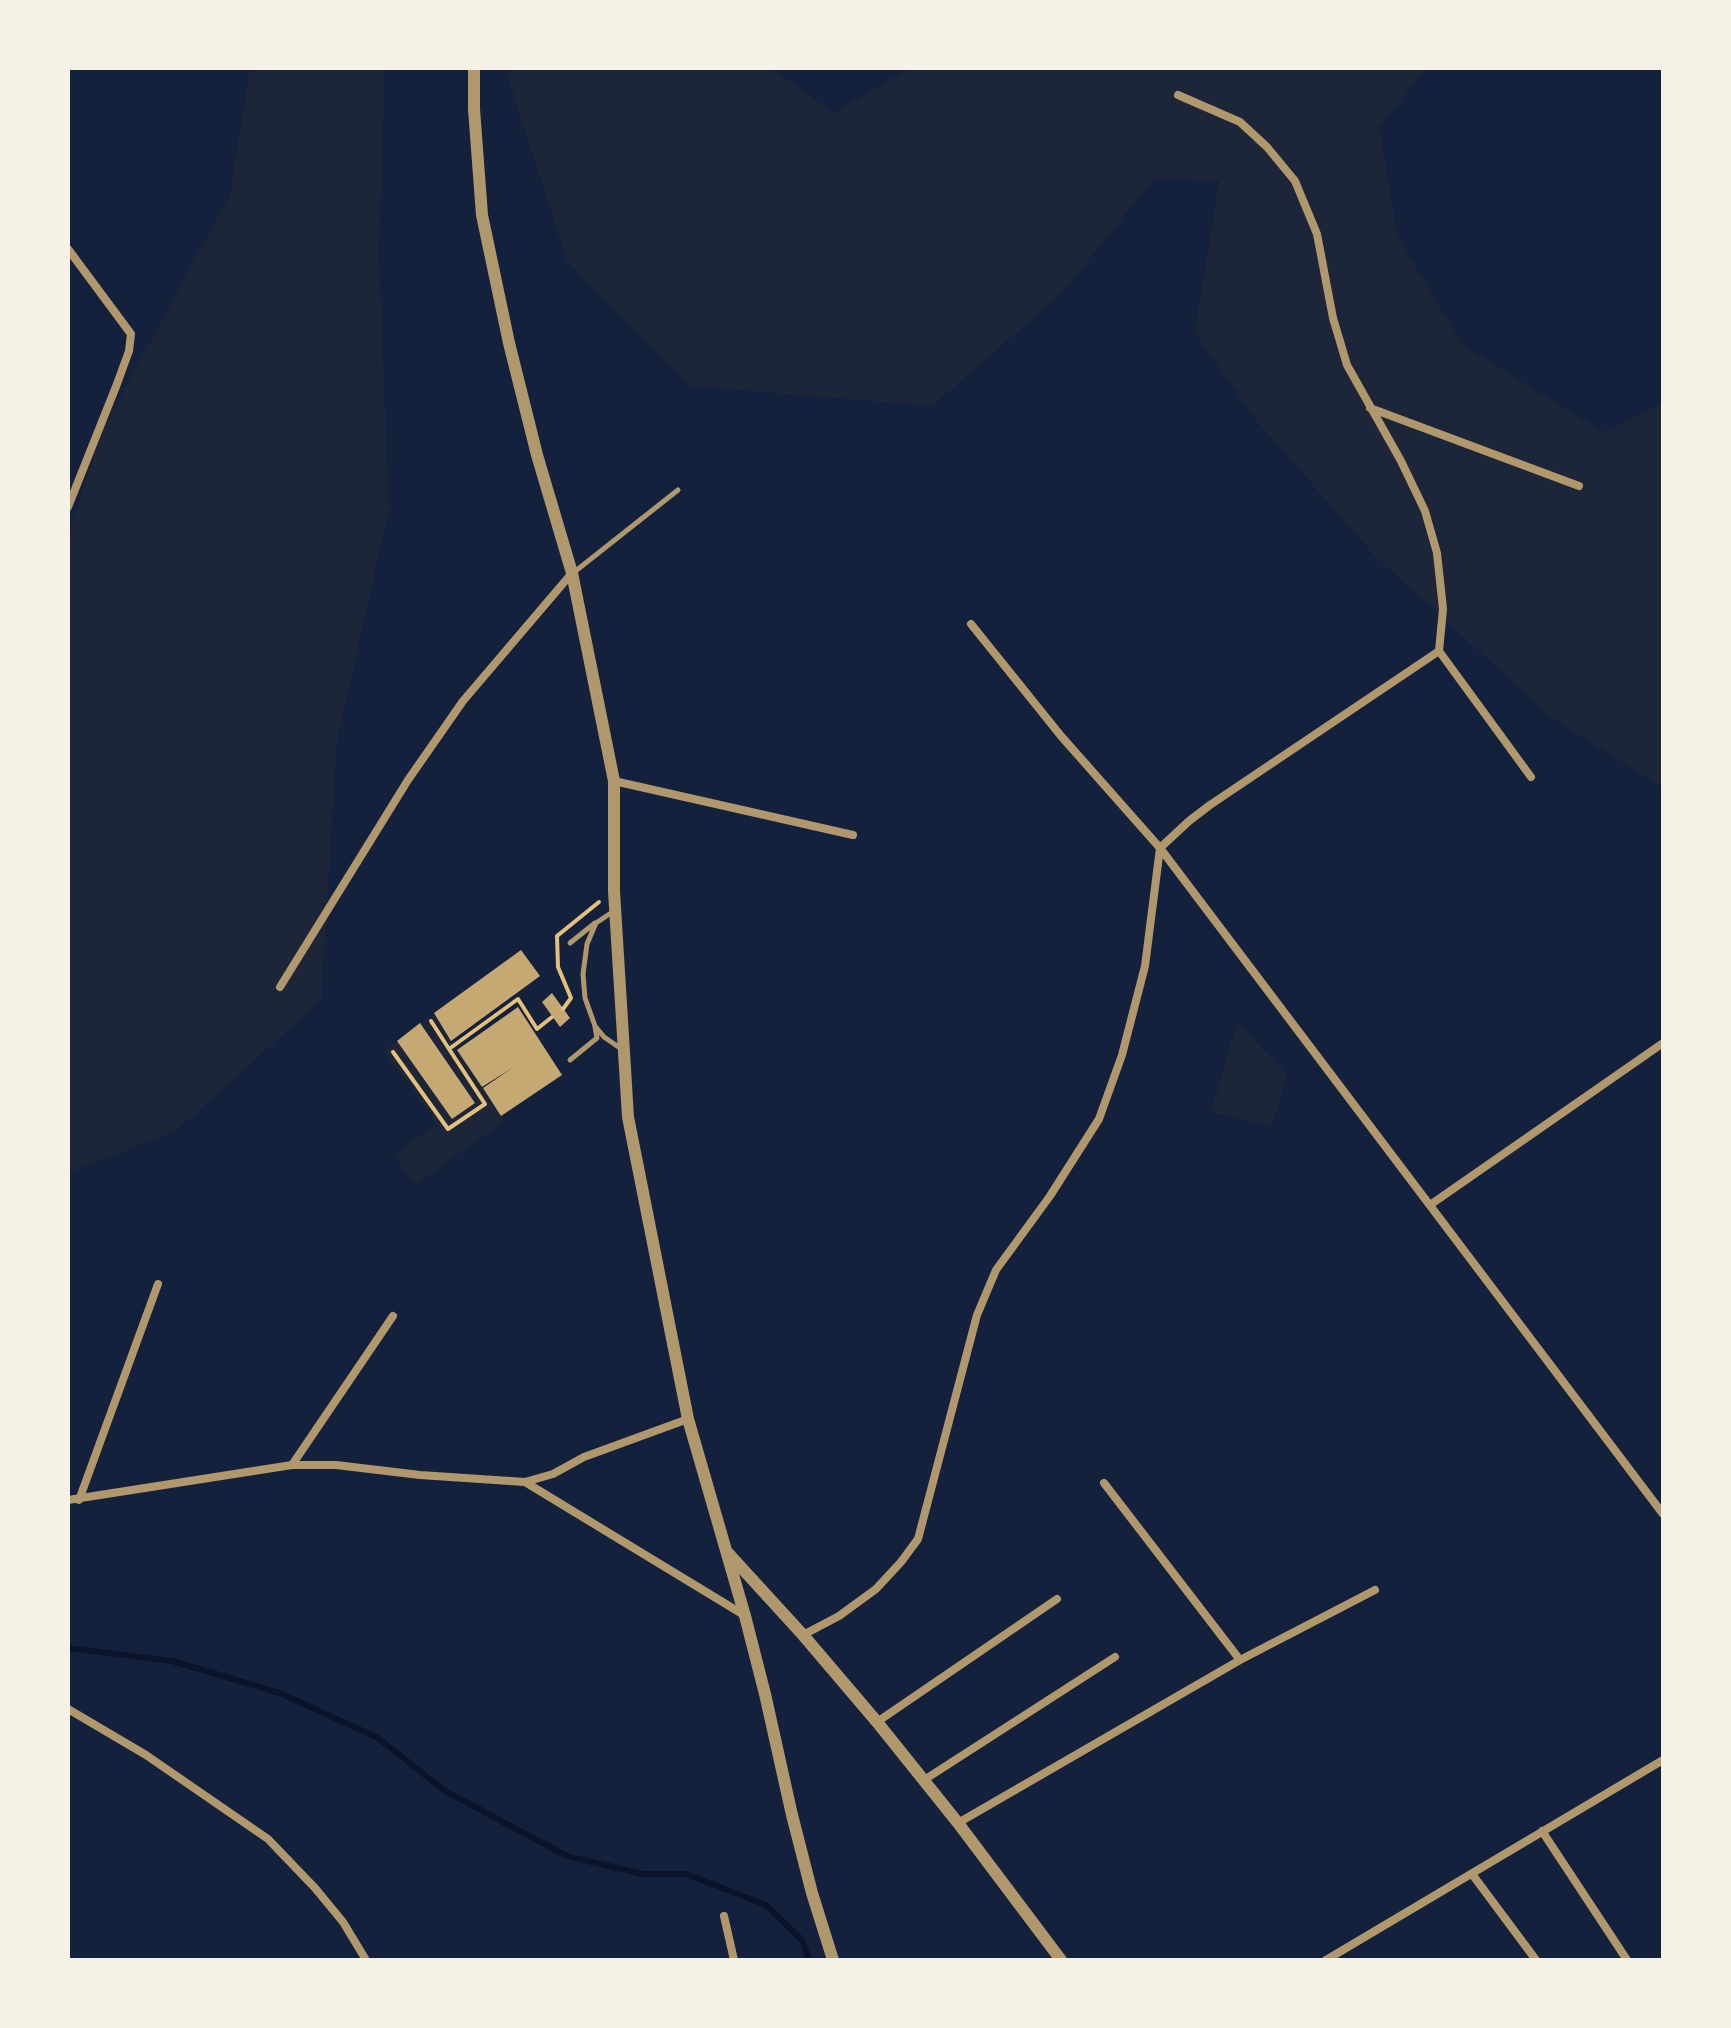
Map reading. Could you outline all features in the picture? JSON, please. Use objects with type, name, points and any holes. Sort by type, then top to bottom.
[{"type":"street","points":[[474,68],[482,215],[509,343],[573,578],[614,781],[615,910],[628,1117],[688,1419],[745,1616],[792,1815],[833,1960]]},
{"type":"street","points":[[1178,95],[1240,122],[1267,147],[1295,181],[1317,234],[1333,318],[1347,365],[1425,511],[1437,553],[1443,609],[1439,651],[1531,777]]},
{"type":"street","points":[[68,249],[131,334],[129,351],[117,384],[68,507]]},
{"type":"street","points":[[1370,408],[1579,486]]},
{"type":"street","points":[[280,987],[408,780],[463,701],[573,578]]},
{"type":"street","points":[[971,624],[1061,736],[1160,848],[1663,1514]]},
{"type":"street","points":[[803,1635],[839,1616],[876,1589],[918,1539],[977,1315],[996,1270],[1050,1196],[1099,1119],[1122,1055],[1145,966],[1160,848],[1210,805],[1439,651]]},
{"type":"street","points":[[614,781],[853,835]]},
{"type":"street","points":[[1430,1205],[1663,1043]]},
{"type":"street","points":[[79,1500],[158,1284]]},
{"type":"street","points":[[292,1465],[393,1316]]},
{"type":"street","points":[[68,1500],[292,1465],[336,1465],[420,1475],[525,1482],[553,1474],[584,1457],[688,1419]]},
{"type":"street","points":[[525,1482],[745,1616]]},
{"type":"street","points":[[1104,1483],[1240,1660]]},
{"type":"street","points":[[726,1550],[877,1722],[1061,1960]]},
{"type":"street","points":[[958,1823],[1240,1660],[1375,1590]]},
{"type":"street","points":[[877,1722],[1057,1599]]},
{"type":"street","points":[[924,1780],[1115,1657]]},
{"type":"street","points":[[68,1709],[146,1755],[268,1839],[343,1922],[366,1960]]},
{"type":"street","points":[[1326,1960],[1342,1956],[1542,1831],[1663,1760]]},
{"type":"street","points":[[1542,1831],[1627,1960]]},
{"type":"street","points":[[1472,1874],[1536,1960]]},
{"type":"street","points":[[724,1916],[734,1960]]},
{"type":"lane","points":[[573,578],[678,490]]},
{"type":"lane","points":[[570,943],[615,910]]},
{"type":"lane","points":[[570,1060],[597,1038],[585,998],[583,974],[587,944],[596,923]]},
{"type":"lane","points":[[595,1026],[604,1037],[625,1051]]},
{"type":"path","points":[[449,1049],[518,999],[537,1029],[552,1017]]},
{"type":"path","points":[[393,1052],[448,1129],[485,1104],[431,1021]]},
{"type":"shaded area","points":[[250,68],[385,68],[379,253],[389,510],[337,741],[321,1000],[176,1131],[68,1173],[68,539],[101,433],[230,195]]},
{"type":"shaded area","points":[[505,68],[771,68],[834,113],[910,68],[1427,68],[1379,127],[1397,236],[1463,345],[1603,432],[1663,402],[1663,788],[1551,717],[1374,555],[1256,420],[1195,333],[1219,181],[1153,180],[1062,293],[932,406],[690,386],[567,261]]},
{"type":"shaded area","points":[[434,1013],[504,1121],[416,1185],[395,1158],[437,1123],[384,1050],[397,1041],[452,1119],[475,1102],[420,1023]]},
{"type":"shaded area","points":[[1237,1022],[1287,1075],[1272,1126],[1211,1112]]},
{"type":"building","points":[[521,950],[540,976],[451,1041],[434,1013]]},
{"type":"building","points":[[552,993],[570,1018],[560,1027],[542,1002]]},
{"type":"building","points":[[518,1007],[562,1075],[501,1116],[483,1088],[512,1068],[482,1087],[457,1050]]},
{"type":"building","points":[[420,1023],[475,1103],[452,1119],[397,1041]]},
{"type":"waterway","points":[[68,1648],[172,1661],[280,1693],[378,1738],[445,1791],[567,1856],[642,1874],[686,1874],[766,1905],[802,1940],[809,1960]]}]
